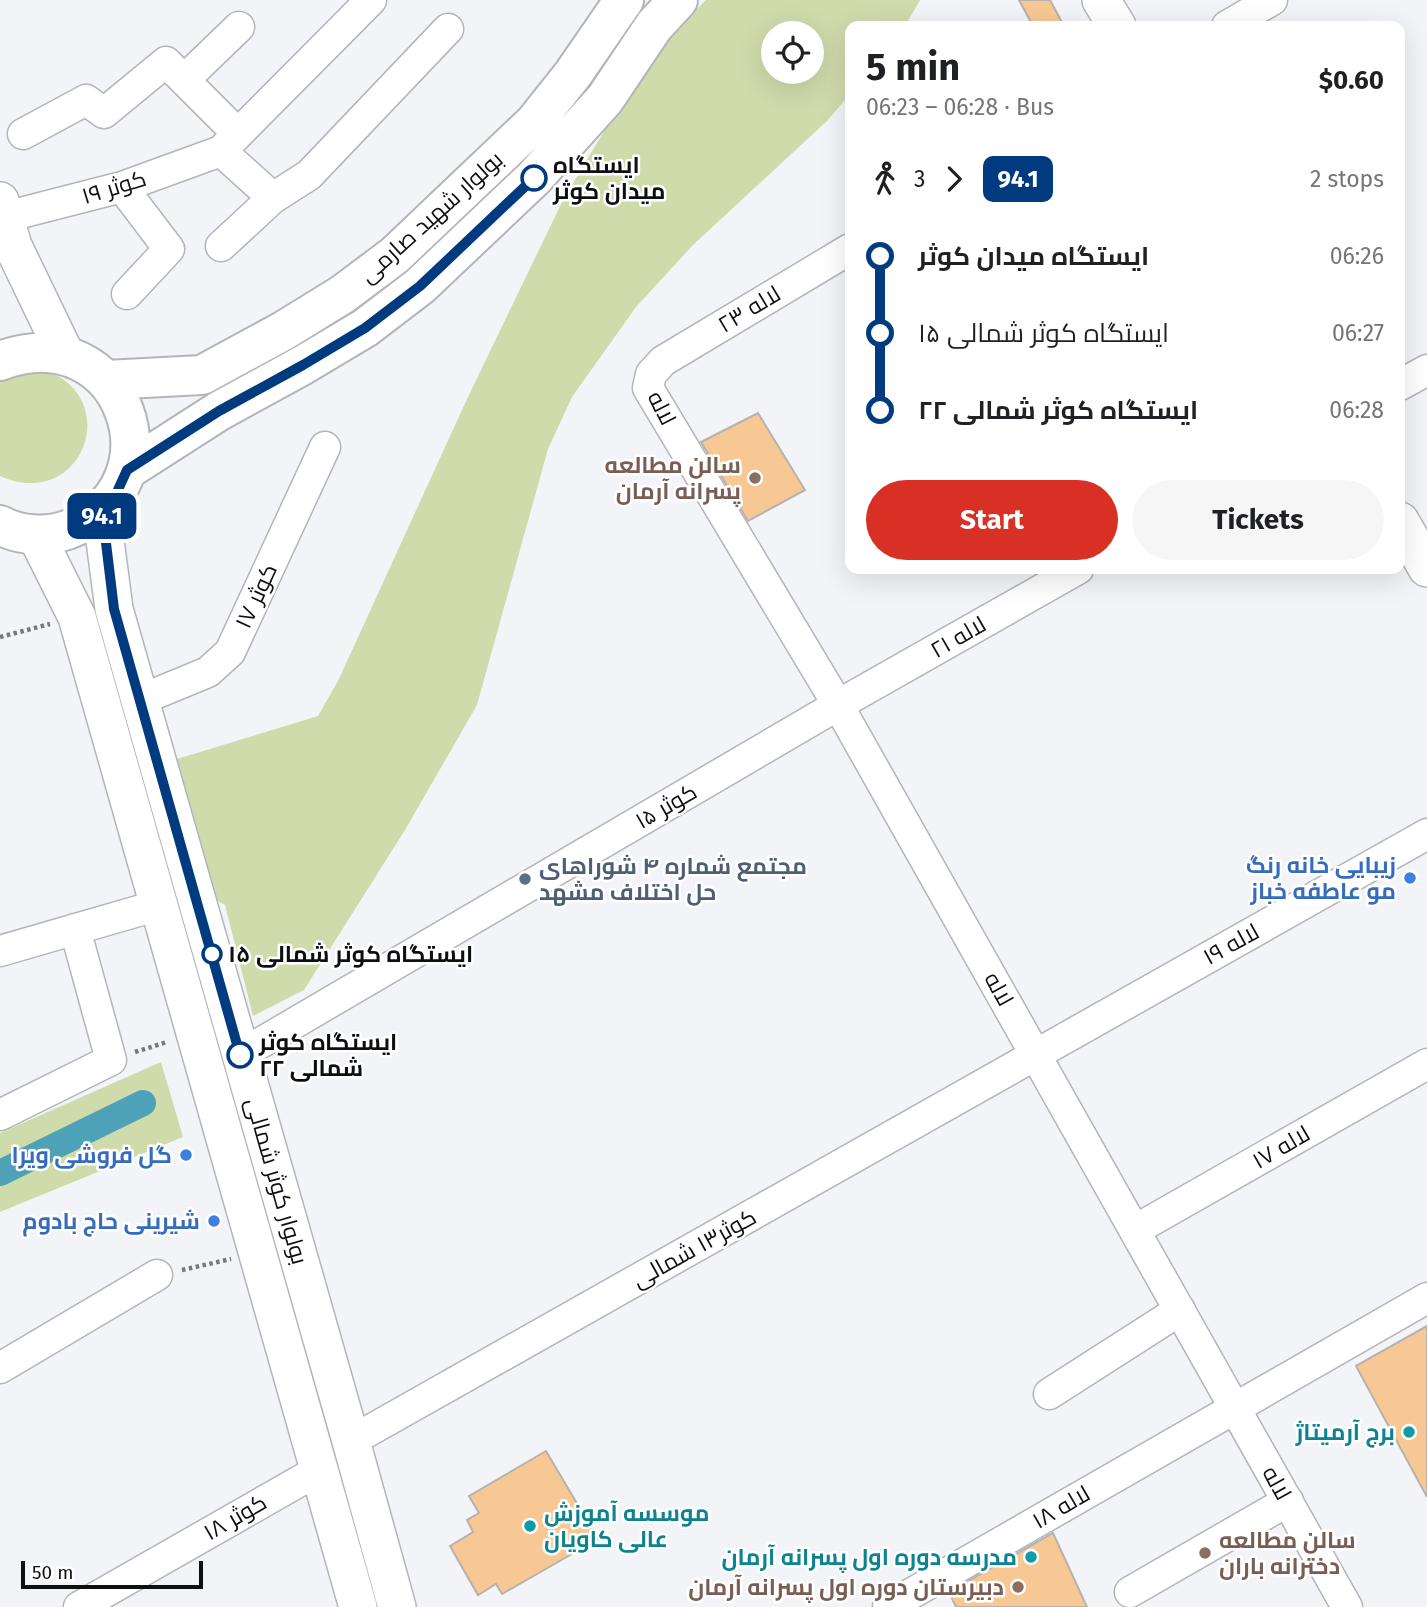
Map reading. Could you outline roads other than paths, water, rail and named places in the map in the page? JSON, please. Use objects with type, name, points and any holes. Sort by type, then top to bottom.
[{"type":"main road","name":"بولوار شهید صارمی","points":[[106,380],[202,375],[283,331],[343,294],[395,255],[534,123],[573,74],[624,0]]},
{"type":"main road","name":"بولوار شهید صارمی","points":[[127,470],[219,411],[365,328],[420,286],[534,178],[605,99],[654,26],[678,0]]},
{"type":"main road","points":[[0,361],[18,354],[42,352],[66,356],[88,365],[106,380],[120,400],[128,422],[130,446],[127,470],[117,492],[102,510],[82,524],[60,533],[36,535],[6,529],[0,525]]},
{"type":"street","points":[[229,143],[371,0]]},
{"type":"street","points":[[1101,0],[1114,21]]},
{"type":"street","points":[[1236,21],[1272,0]]},
{"type":"street","points":[[184,80],[239,27]]},
{"type":"street","points":[[221,246],[273,198],[309,175],[448,29]]},
{"type":"street","points":[[23,134],[86,100],[104,113],[166,62],[184,80],[273,198]]},
{"type":"street","name":"کوثر ۱۹","points":[[2,209],[122,187],[229,143]]},
{"type":"street","points":[[122,187],[169,249],[127,295]]},
{"type":"street","points":[[2,209],[13,246],[66,356]]},
{"type":"street","name":"لاله ۲۳","points":[[651,374],[663,361],[845,252]]},
{"type":"street","points":[[1405,382],[1427,370]]},
{"type":"street","name":"لاله","points":[[651,374],[648,388],[838,705],[1347,1607]]},
{"type":"street","name":"کوثر ۱۷","points":[[140,700],[208,671],[230,652],[325,447]]},
{"type":"street","name":"بولوار کوثر شمالی","points":[[102,510],[114,609],[397,1607]]},
{"type":"street","points":[[1405,530],[1427,568]]},
{"type":"street","name":"بولوار کوثر شمالی","points":[[36,535],[77,617],[358,1607]]},
{"type":"street","name":"لاله ۲۱","points":[[838,705],[1069,574]]},
{"type":"street","name":"کوثر ۱۵","points":[[240,1055],[838,705]]},
{"type":"street","name":"لاله ۱۹","points":[[1036,1055],[1427,834]]},
{"type":"street","points":[[0,951],[159,905]]},
{"type":"street","points":[[0,1115],[111,1060],[75,929]]},
{"type":"street","name":"کوثر۱۳ شمالی","points":[[351,1441],[1036,1055]]},
{"type":"street","name":"لاله ۱۷","points":[[1135,1230],[1427,1064]]},
{"type":"street","points":[[0,1368],[157,1275]]},
{"type":"street","name":"لاله ۱۸","points":[[888,1607],[1427,1298]]},
{"type":"street","points":[[1049,1394],[1180,1310]]},
{"type":"street","name":"کوثر ۱۸","points":[[79,1607],[319,1470]]},
{"type":"street","points":[[1130,1592],[1287,1501]]},
{"type":"waterway","points":[[0,1173],[143,1103]]},
{"type":"place","name":"ایستگاه میدان کوثر","points":[[534,178]]},
{"type":"place","name":"سالن مطالعه پسرانه آرمان","points":[[755,478]]},
{"type":"place","name":"زیبایی خانه رنگ مو عاطفه خباز","points":[[1410,878]]},
{"type":"place","name":"مجتمع شماره ۴ شوراهای حل اختلاف مشهد","points":[[525,879]]},
{"type":"place","name":"ایستگاه کوثر شمالی ۱۵","points":[[212,954]]},
{"type":"place","name":"ایستگاه کوثر شمالی ۲۲","points":[[240,1055]]},
{"type":"place","name":"گل فروشی ویرا","points":[[186,1155]]},
{"type":"place","name":"شیرینی حاج بادوم","points":[[214,1221]]},
{"type":"place","name":"برج آرمیتاژ","points":[[1409,1432]]},
{"type":"place","name":"موسسه آموزش عالی کاویان","points":[[530,1526]]},
{"type":"place","name":"سالن مطالعه دخترانه باران","points":[[1205,1553]]},
{"type":"place","name":"مدرسه دوره اول پسرانه آرمان","points":[[1031,1557]]},
{"type":"place","name":"دبیرستان دوره اول پسرانه آرمان","points":[[1018,1587]]}]
